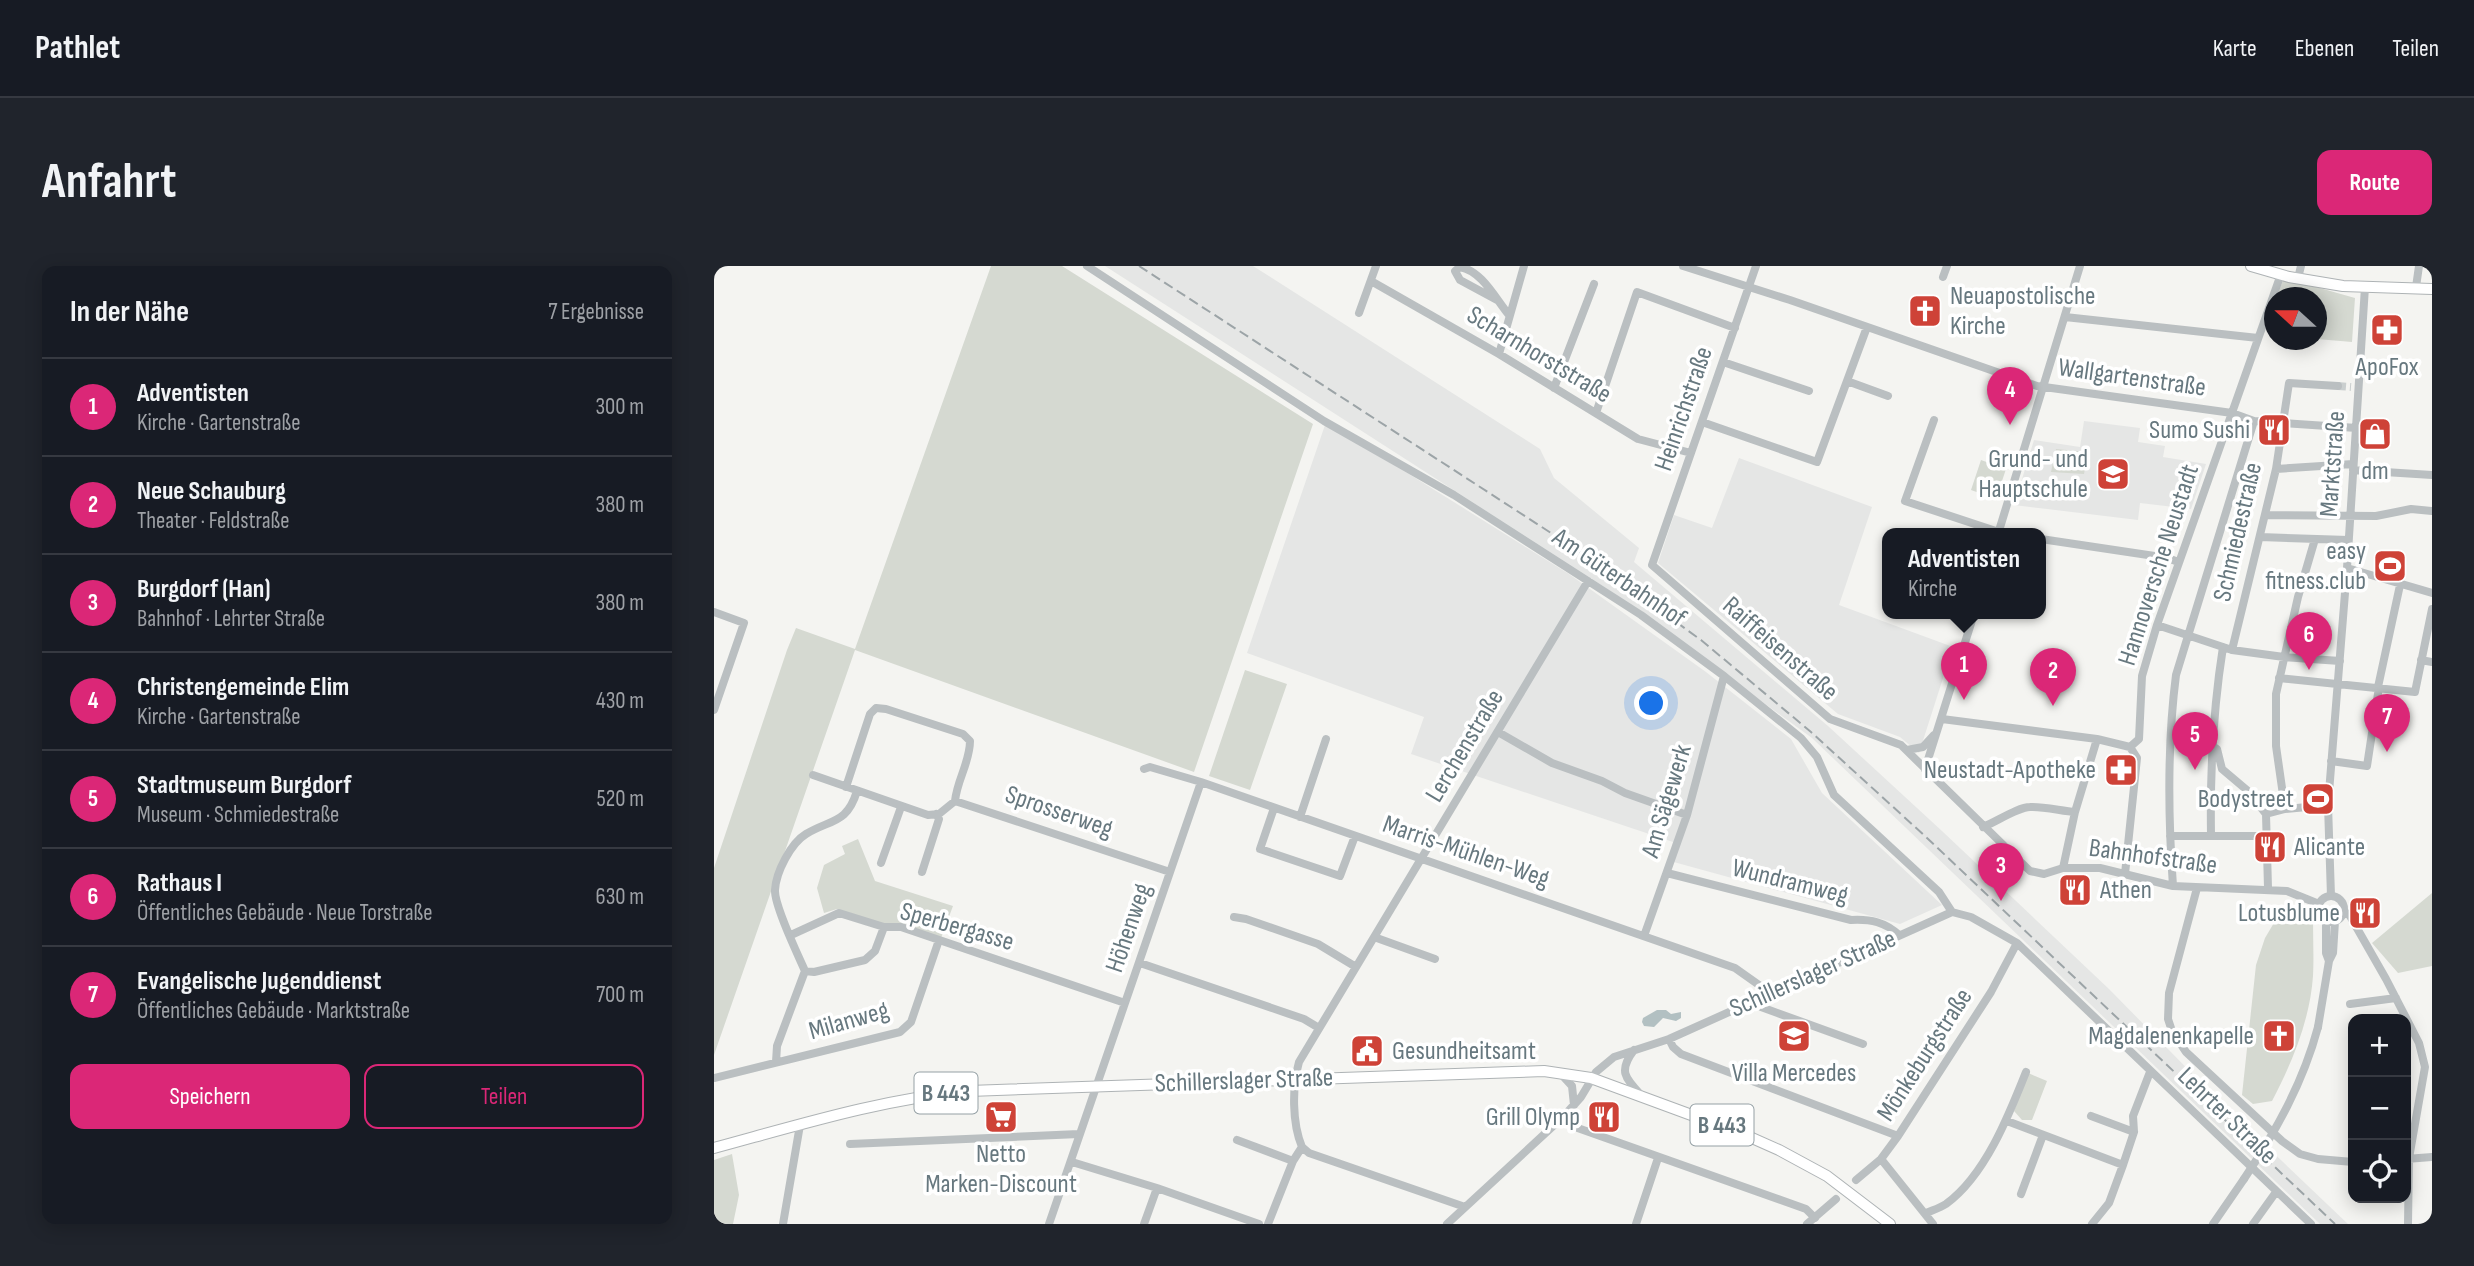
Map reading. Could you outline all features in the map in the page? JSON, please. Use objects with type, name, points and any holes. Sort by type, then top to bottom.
[{"type":"main road","points":[[2251,266],[2298,278],[2365,287],[2432,289]]},
{"type":"main road","name":"Schillerslager Straße","points":[[1096,1087],[1544,1071],[1591,1078]]},
{"type":"main road","name":"B 443","points":[[1591,1078],[1720,1124],[1798,1160],[1846,1188],[1890,1224]]},
{"type":"main road","name":"B 443","points":[[714,1147],[881,1103],[924,1095],[1096,1087]]},
{"type":"street","name":"Am Güterbahnhof","points":[[1087,266],[1324,421],[1454,495],[1641,615],[1724,676],[1801,738],[1817,757],[1834,794],[1939,892],[1952,912]]},
{"type":"street","points":[[1359,313],[1376,266]]},
{"type":"street","points":[[1499,354],[1524,266]]},
{"type":"street","name":"Wallgartenstraße","points":[[1683,266],[2043,387],[2232,412],[2254,421],[2357,428]]},
{"type":"street","name":"Heinrichstraße","points":[[1652,565],[1756,266]]},
{"type":"street","points":[[1943,277],[1947,266]]},
{"type":"street","points":[[2000,528],[2079,266]]},
{"type":"street","points":[[2298,278],[2301,266]]},
{"type":"street","points":[[2416,287],[2419,266]]},
{"type":"street","points":[[1497,300],[1460,280],[1455,271],[1460,267],[1470,271],[1486,284],[1509,315]]},
{"type":"street","name":"Hannoversche Neustadt","points":[[2125,874],[2137,758],[2130,747],[2139,739],[2143,676],[2178,562],[2281,274]]},
{"type":"street","name":"Scharnhorststraße","points":[[1371,281],[1499,354],[1638,439],[1691,453]]},
{"type":"street","points":[[1554,388],[1594,284]]},
{"type":"street","name":"Marktstraße","points":[[2330,896],[2328,805],[2365,287]]},
{"type":"street","points":[[1596,413],[1636,292],[1735,328]]},
{"type":"street","points":[[2065,317],[2258,338]]},
{"type":"street","points":[[1702,422],[1818,462],[1867,327]]},
{"type":"street","points":[[1723,362],[1809,391]]},
{"type":"street","points":[[1847,381],[1888,396]]},
{"type":"street","name":"Schmiedestraße","points":[[2211,834],[2210,763],[2214,704],[2276,470],[2289,383],[2338,386]]},
{"type":"street","points":[[1934,420],[1905,501],[1983,528]]},
{"type":"street","points":[[2173,886],[2169,836],[2171,709],[2176,676],[2254,421]]},
{"type":"street","points":[[2276,470],[2353,467],[2432,475]]},
{"type":"street","points":[[2265,515],[2376,516],[2411,509],[2432,510]]},
{"type":"street","points":[[2259,537],[2348,540]]},
{"type":"street","points":[[2284,809],[2276,746],[2278,678],[2315,539]]},
{"type":"street","points":[[2046,540],[2168,558],[2178,562]]},
{"type":"street","name":"Raiffeisenstraße","points":[[1652,565],[1830,719],[1893,742],[1907,750],[2023,865]]},
{"type":"street","points":[[2347,568],[2432,593]]},
{"type":"street","name":"Lerchenstraße","points":[[1294,1079],[1299,1062],[1588,581]]},
{"type":"street","points":[[2331,761],[2367,766],[2379,687],[2400,585]]},
{"type":"street","points":[[2278,678],[2415,692],[2432,609]]},
{"type":"street","points":[[714,612],[744,623],[714,710]]},
{"type":"street","points":[[1926,769],[1972,619]]},
{"type":"street","points":[[2157,625],[2227,648],[2284,657],[2340,661]]},
{"type":"street","points":[[2420,660],[2432,662]]},
{"type":"street","name":"Am Sägewerk","points":[[1644,936],[1686,814],[1724,676]]},
{"type":"street","points":[[813,775],[846,787],[901,807],[928,815],[936,814],[949,808],[955,801],[957,787],[970,752],[970,741],[962,734],[876,708],[870,715],[846,787]]},
{"type":"street","points":[[1941,719],[2097,739],[2130,747]]},
{"type":"street","points":[[1498,732],[1552,763],[1686,814]]},
{"type":"street","points":[[1907,750],[1923,747],[1937,733]]},
{"type":"street","points":[[1300,817],[1326,739]]},
{"type":"street","points":[[2063,869],[2075,812],[2097,739]]},
{"type":"street","points":[[2211,745],[2217,749],[2222,769],[2248,791],[2266,814],[2268,888]]},
{"type":"street","name":"Marris-Mühlen-Weg","points":[[1144,769],[1150,767],[1202,782],[1735,968],[1759,985],[1761,1007],[1863,1044]]},
{"type":"street","name":"Höhenweg","points":[[1049,1224],[1202,782]]},
{"type":"street","points":[[776,1062],[777,1046],[805,971],[777,902],[775,889],[785,858],[795,841],[844,817],[853,804],[857,791]]},
{"type":"street","name":"Sprosserweg","points":[[955,801],[1170,872]]},
{"type":"street","points":[[2266,814],[2284,809],[2328,805]]},
{"type":"street","points":[[881,863],[901,807]]},
{"type":"street","points":[[1983,827],[2029,807],[2075,812]]},
{"type":"street","points":[[1274,808],[1260,849],[1340,876],[1355,836]]},
{"type":"street","points":[[922,872],[939,820],[936,814]]},
{"type":"street","points":[[2169,836],[2267,836]]},
{"type":"street","name":"Bahnhofstraße","points":[[2023,865],[2041,874],[2063,869],[2100,868],[2173,886],[2268,888],[2287,891],[2319,904]]},
{"type":"street","name":"Wundramweg","points":[[1667,873],[1851,920],[1866,919],[1887,924],[1899,935]]},
{"type":"street","points":[[2197,888],[2169,993],[2168,1019],[2172,1031],[2186,1052],[2282,1141],[2300,1154],[2318,1159],[2348,1162]]},
{"type":"street","points":[[2329,961],[2326,953],[2326,921],[2319,914],[2319,904],[2330,896],[2341,901],[2344,911],[2350,916],[2419,1042],[2425,1067],[2411,1142]]},
{"type":"street","points":[[2213,1224],[2269,1141],[2301,1080],[2314,1041],[2324,996],[2336,921],[2344,911]]},
{"type":"street","name":"Schillerslager Straße","points":[[1591,1078],[1602,1064],[1614,1057],[1669,1039],[1952,912]]},
{"type":"street","name":"Lehrter Straße","points":[[1952,912],[1971,917],[2017,943],[2311,1224]]},
{"type":"street","points":[[791,935],[839,913],[884,927]]},
{"type":"street","points":[[1234,917],[1318,944],[1356,967]]},
{"type":"street","points":[[2326,921],[2336,921]]},
{"type":"street","name":"Sperbergasse","points":[[805,971],[814,972],[865,960],[875,951],[884,927],[901,927],[1125,1003]]},
{"type":"street","points":[[1374,937],[1435,959]]},
{"type":"street","name":"Milanweg","points":[[714,1078],[900,1032],[911,1022],[939,940]]},
{"type":"street","name":"Mönkeburgstraße","points":[[1856,1180],[1881,1159],[1898,1136],[1991,992],[2017,943]]},
{"type":"street","points":[[1140,963],[1320,1028]]},
{"type":"street","points":[[2350,1004],[2396,998]]},
{"type":"street","points":[[1669,1039],[1681,1054],[1898,1136]]},
{"type":"street","points":[[1634,1049],[1624,1071],[1641,1095]]},
{"type":"street","points":[[1559,1072],[1572,1086],[1574,1105]]},
{"type":"street","points":[[1926,1213],[1945,1204],[1962,1189],[1977,1169],[2007,1121],[2025,1072]]},
{"type":"street","points":[[2092,1224],[2109,1203],[2134,1132],[2133,1116],[2150,1072]]},
{"type":"street","points":[[1447,1224],[1564,1116],[1581,1097],[1591,1078]]},
{"type":"street","points":[[1294,1079],[1298,1137],[1302,1147],[1309,1153],[1465,1207]]},
{"type":"street","points":[[1564,1116],[1572,1126],[1806,1209],[1811,1221],[1836,1199]]},
{"type":"street","points":[[2091,1116],[2134,1132]]},
{"type":"street","points":[[2007,1121],[2123,1165]]},
{"type":"street","points":[[783,1224],[800,1125]]},
{"type":"street","points":[[850,1144],[1079,1134]]},
{"type":"street","points":[[2021,1194],[2043,1135]]},
{"type":"street","points":[[1237,1140],[1293,1161]]},
{"type":"street","points":[[1268,1224],[1293,1161],[1302,1147]]},
{"type":"street","points":[[2411,1158],[2432,1157]]},
{"type":"street","points":[[1636,1224],[1658,1158]]},
{"type":"street","points":[[1881,1159],[1933,1224]]},
{"type":"street","points":[[1072,1162],[1157,1188],[1255,1223]]},
{"type":"street","points":[[1144,1224],[1157,1188]]},
{"type":"street","points":[[2253,1224],[2276,1192]]},
{"type":"street","points":[[2408,1203],[2408,1224]]},
{"type":"shaded area","points":[[991,266],[1062,266],[1313,424],[1194,772],[855,650],[714,1055],[714,868],[787,650],[796,628],[855,649]]},
{"type":"shaded area","points":[[1105,266],[1253,266],[1540,449],[1554,478],[1639,548],[1634,562],[1828,726],[1942,831],[2109,989],[2222,1104],[2348,1224],[2320,1224],[1812,738],[1606,588]]},
{"type":"shaded area","points":[[2284,278],[2316,287],[2280,287]]},
{"type":"shaded area","points":[[2327,290],[2355,298],[2352,342],[2327,340]]},
{"type":"shaded area","name":"Grund- und Hauptschule","points":[[2084,421],[2140,428],[2138,442],[2165,446],[2163,457],[2206,464],[2191,509],[2140,503],[2138,520],[2014,505],[2034,440],[2080,447]]},
{"type":"shaded area","points":[[1325,425],[1569,574],[1706,672],[1791,739],[1822,793],[1942,905],[1900,924],[1670,861],[1673,842],[1411,754],[1424,717],[1247,653]]},
{"type":"shaded area","points":[[2056,449],[2088,452],[2084,474],[2051,472]]},
{"type":"shaded area","points":[[1739,458],[1872,507],[1839,605],[1953,647],[1919,753],[1900,737],[1838,714],[1658,563],[1674,515],[1712,528]]},
{"type":"shaded area","points":[[1981,460],[2006,469],[1996,499],[1971,490]]},
{"type":"shaded area","points":[[1245,670],[1287,684],[1250,790],[1209,776]]},
{"type":"shaded area","points":[[858,839],[875,881],[953,906],[941,938],[837,909],[824,913],[817,888],[824,865],[845,854],[842,846]]},
{"type":"shaded area","points":[[2432,893],[2432,966],[2398,973],[2372,943]]},
{"type":"shaded area","points":[[2284,906],[2313,922],[2311,992],[2299,1041],[2272,1101],[2253,1104],[2242,1095],[2256,965],[2265,938]]},
{"type":"shaded area","points":[[1657,1010],[1666,1010],[1671,1014],[1681,1012],[1681,1018],[1676,1021],[1663,1018],[1654,1027],[1644,1026],[1643,1018]]},
{"type":"shaded area","points":[[2028,1073],[2047,1081],[2032,1120],[2022,1120],[2014,1111]]},
{"type":"shaded area","points":[[732,1154],[739,1195],[733,1224],[714,1224],[714,1160]]},
{"type":"tunnel","points":[[2338,386],[2351,387]]},
{"type":"railway","points":[[1139,266],[1568,544],[1701,640],[1811,732],[1926,837],[2335,1224]]},
{"type":"place","name":"Neuapostolische Kirche","points":[[1925,311]]},
{"type":"place","name":"ApoFox","points":[[2387,330]]},
{"type":"place","name":"Christengemeinde Elim","points":[[2010,425]]},
{"type":"place","name":"Sumo Sushi","points":[[2274,430]]},
{"type":"place","name":"dm","points":[[2375,434]]},
{"type":"place","name":"Grund- und Hauptschule","points":[[2113,474]]},
{"type":"place","name":"easy fitness.club","points":[[2390,566]]},
{"type":"place","name":"Rathaus I","points":[[2309,670]]},
{"type":"place","name":"Adventisten","points":[[1964,700]]},
{"type":"place","name":"Neue Schauburg","points":[[2053,706]]},
{"type":"place","name":"Evangelische Jugenddienst","points":[[2387,752]]},
{"type":"place","name":"Neustadt-Apotheke","points":[[2121,770]]},
{"type":"place","name":"Stadtmuseum Burgdorf","points":[[2195,770]]},
{"type":"place","name":"Bodystreet","points":[[2318,799]]},
{"type":"place","name":"Alicante","points":[[2270,847]]},
{"type":"place","name":"Athen","points":[[2075,890]]},
{"type":"place","name":"Burgdorf (Han)","points":[[2001,901]]},
{"type":"place","name":"Lotusblume","points":[[2365,913]]},
{"type":"place","name":"Villa Mercedes","points":[[1794,1036]]},
{"type":"place","name":"Magdalenenkapelle","points":[[2279,1036]]},
{"type":"place","name":"Gesundheitsamt","points":[[1367,1051]]},
{"type":"place","name":"Netto Marken-Discount","points":[[1001,1117]]},
{"type":"place","name":"Grill Olymp","points":[[1604,1117]]}]
